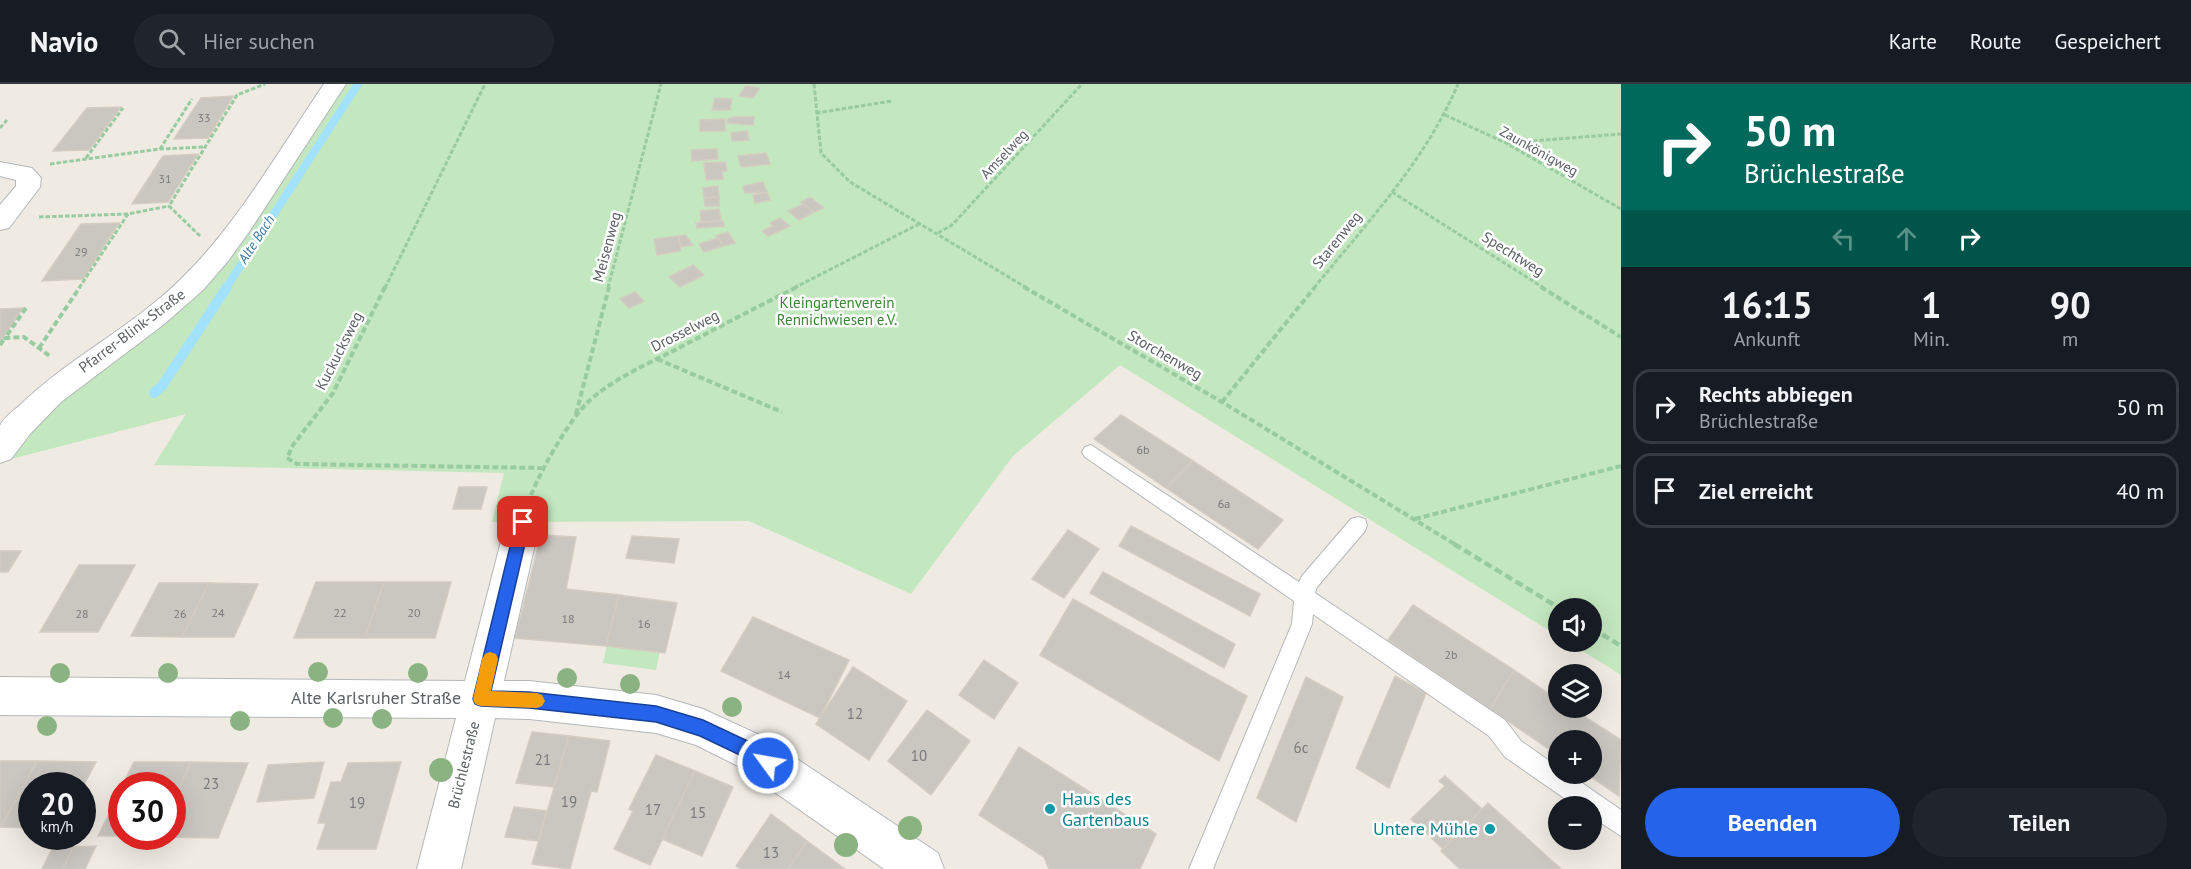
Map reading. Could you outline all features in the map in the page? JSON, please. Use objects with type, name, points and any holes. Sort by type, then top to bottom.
[{"type":"street","name":"Pfarrer-Blink-Straße","points":[[0,450],[42,402],[74,375],[153,318],[206,269],[240,226],[335,84]]},
{"type":"street","points":[[2,220],[28,187],[29,178],[10,170]]},
{"type":"street","name":"Brüchlestraße","points":[[440,869],[523,522]]},
{"type":"street","name":"Alte Karlsruher Straße","points":[[0,696],[529,700],[656,714],[703,728],[750,751],[922,869]]},
{"type":"lane","points":[[1091,452],[1497,728],[1513,749],[1621,824]]},
{"type":"lane","points":[[1201,869],[1302,624],[1304,596],[1309,582],[1359,525]]},
{"type":"path","points":[[2,220],[128,214],[169,206],[237,95],[265,84]]},
{"type":"path","name":"Kuckucksweg","points":[[485,84],[333,393],[293,445],[287,458],[297,464],[542,468]]},
{"type":"path","name":"Meisenweg","points":[[575,417],[661,84]]},
{"type":"path","name":"Storchenweg","points":[[814,84],[821,153],[850,182],[1222,402],[1548,601]]},
{"type":"path","name":"Amselweg","points":[[937,233],[952,225],[1082,84]]},
{"type":"path","name":"Starenweg","points":[[1222,402],[1392,192],[1445,115],[1458,84]]},
{"type":"path","points":[[159,149],[192,99]]},
{"type":"path","points":[[816,113],[892,101]]},
{"type":"path","points":[[86,159],[123,108]]},
{"type":"path","name":"Zaunkönigweg","points":[[1445,115],[1506,143],[1621,209]]},
{"type":"path","points":[[0,128],[7,120]]},
{"type":"path","points":[[1506,143],[1621,134]]},
{"type":"path","points":[[10,170],[159,149],[204,147]]},
{"type":"path","name":"Spechtweg","points":[[1392,192],[1621,337]]},
{"type":"path","points":[[169,206],[203,239]]},
{"type":"path","points":[[39,348],[128,214]]},
{"type":"path","name":"Drosselweg","points":[[523,522],[542,468],[554,453],[575,417],[590,400],[657,359],[919,224]]},
{"type":"path","points":[[0,345],[26,308]]},
{"type":"path","points":[[5,338],[24,337],[74,375]]},
{"type":"path","points":[[657,359],[782,412]]},
{"type":"path","points":[[1414,519],[1621,466]]},
{"type":"path","points":[[1602,634],[1621,646]]},
{"type":"green space","name":"Kleingartenverein Rennichwiesen e.V.","points":[[345,84],[1621,84],[1621,675],[1584,652],[1602,652],[1602,598],[1548,598],[1548,630],[1120,365],[1013,456],[911,594],[749,521],[492,522],[504,473],[154,465],[186,414],[11,459],[44,419],[82,383],[191,299]]},
{"type":"green space","points":[[607,645],[660,650],[656,670],[603,663]]},
{"type":"building","points":[[746,86],[760,88],[753,98],[739,96]]},
{"type":"building","points":[[233,96],[208,138],[174,139],[201,98]]},
{"type":"building","points":[[715,98],[732,99],[730,110],[712,110]]},
{"type":"building","points":[[121,107],[89,150],[53,151],[87,108]]},
{"type":"building","points":[[754,117],[753,125],[728,123],[728,119]]},
{"type":"building","points":[[725,119],[725,131],[700,131],[700,120]]},
{"type":"building","points":[[747,131],[749,140],[732,141],[731,133]]},
{"type":"building","points":[[717,149],[718,159],[692,161],[691,150]]},
{"type":"building","points":[[766,153],[770,164],[741,167],[738,156]]},
{"type":"building","points":[[198,154],[168,202],[132,204],[163,156]]},
{"type":"building","points":[[725,162],[727,171],[722,172],[723,179],[706,180],[704,163]]},
{"type":"building","points":[[763,182],[767,192],[745,193],[743,186]]},
{"type":"building","points":[[718,186],[719,197],[704,198],[703,188]]},
{"type":"building","points":[[767,192],[770,200],[755,203],[753,195]]},
{"type":"building","points":[[719,197],[719,206],[705,206],[704,198]]},
{"type":"building","points":[[810,197],[824,208],[814,212],[801,202]]},
{"type":"building","points":[[803,204],[814,212],[799,220],[788,211]]},
{"type":"building","points":[[719,209],[721,221],[701,222],[700,211]]},
{"type":"building","points":[[780,218],[790,226],[768,236],[762,231],[773,226],[770,223]]},
{"type":"building","points":[[723,221],[724,226],[697,228],[696,223]]},
{"type":"building","points":[[119,223],[83,279],[42,281],[81,224]]},
{"type":"building","points":[[728,232],[735,243],[723,246],[716,236]]},
{"type":"building","points":[[685,235],[693,245],[681,247],[678,236]]},
{"type":"building","points":[[678,236],[681,251],[657,255],[654,239]]},
{"type":"building","points":[[718,238],[723,246],[704,252],[699,244]]},
{"type":"building","points":[[693,265],[704,275],[680,287],[669,277]]},
{"type":"building","points":[[635,292],[644,301],[629,308],[620,299]]},
{"type":"building","points":[[23,308],[0,342],[0,309]]},
{"type":"building","points":[[1121,415],[1193,461],[1166,488],[1094,439]]},
{"type":"building","points":[[1193,461],[1283,520],[1258,549],[1166,488]]},
{"type":"building","points":[[459,487],[487,487],[481,509],[453,509]]},
{"type":"building","points":[[1131,526],[1260,594],[1250,616],[1119,546]]},
{"type":"building","points":[[1068,530],[1099,549],[1064,598],[1032,579]]},
{"type":"building","points":[[541,535],[576,537],[566,589],[619,595],[606,646],[515,638]]},
{"type":"building","points":[[632,536],[679,539],[674,563],[626,558]]},
{"type":"building","points":[[0,551],[21,551],[8,572],[0,572]]},
{"type":"building","points":[[79,565],[135,565],[98,632],[40,632]]},
{"type":"building","points":[[1103,572],[1235,644],[1224,668],[1090,593]]},
{"type":"building","points":[[316,582],[384,582],[365,638],[294,638]]},
{"type":"building","points":[[384,582],[451,582],[435,638],[365,638]]},
{"type":"building","points":[[159,583],[209,583],[182,637],[131,636]]},
{"type":"building","points":[[209,583],[258,584],[234,637],[182,637]]},
{"type":"building","points":[[619,595],[677,603],[665,653],[606,646]]},
{"type":"building","points":[[1073,599],[1247,696],[1219,761],[1040,655]]},
{"type":"building","points":[[1413,605],[1514,670],[1490,709],[1388,640]]},
{"type":"building","points":[[753,617],[849,660],[820,718],[721,671]]},
{"type":"building","points":[[984,660],[1018,683],[994,719],[959,695]]},
{"type":"building","points":[[853,667],[907,701],[869,760],[816,724]]},
{"type":"building","points":[[1514,670],[1548,693],[1548,718],[1587,718],[1621,740],[1619,796],[1602,784],[1602,730],[1548,730],[1548,748],[1490,709]]},
{"type":"building","points":[[1395,676],[1426,693],[1389,788],[1356,768]]},
{"type":"building","points":[[1306,677],[1343,697],[1296,822],[1257,798]]},
{"type":"building","points":[[927,710],[970,741],[931,795],[888,761]]},
{"type":"building","points":[[532,732],[569,736],[554,787],[516,783]]},
{"type":"building","points":[[569,736],[610,741],[597,792],[591,791],[570,869],[532,864]]},
{"type":"building","name":"Haus des Gartenbaus","points":[[1019,747],[1156,834],[1140,869],[1049,869],[1044,857],[979,815]]},
{"type":"building","points":[[656,755],[695,771],[650,865],[614,849],[633,811],[629,809]]},
{"type":"building","points":[[0,761],[37,761],[31,772],[18,772],[18,796],[0,827]]},
{"type":"building","points":[[37,761],[96,762],[91,772],[31,772]]},
{"type":"building","points":[[134,762],[191,762],[186,773],[129,772]]},
{"type":"building","points":[[191,762],[248,763],[218,838],[186,837],[186,773]]},
{"type":"building","points":[[324,762],[314,798],[257,802],[268,765]]},
{"type":"building","points":[[401,762],[376,849],[317,849],[326,823],[318,823],[331,782],[341,782],[348,763]]},
{"type":"building","points":[[695,771],[733,787],[702,856],[662,839]]},
{"type":"building","points":[[1445,776],[1482,809],[1443,849],[1411,819],[1445,786],[1439,781]]},
{"type":"building","points":[[18,796],[18,828],[1,827]]},
{"type":"building","name":"Untere Mühle","points":[[1488,803],[1561,869],[1460,869],[1441,851]]},
{"type":"building","points":[[514,807],[547,811],[538,841],[505,837]]},
{"type":"building","points":[[771,814],[807,841],[788,869],[740,869],[736,866]]},
{"type":"building","points":[[108,816],[108,836],[98,836]]},
{"type":"building","points":[[807,841],[845,869],[788,869]]},
{"type":"building","points":[[52,850],[72,850],[63,869],[42,869]]},
{"type":"building","points":[[72,850],[94,850],[85,869],[63,869]]},
{"type":"waterway","name":"Alte Bach","points":[[226,288],[358,84]]},
{"type":"waterway","name":"Alte Bach","points":[[154,393],[162,386],[227,287]]},
{"type":"slow traffic","points":[[490,659],[481,699],[537,701]]},
{"type":"place","name":"Haus des Gartenbaus","points":[[1050,809]]},
{"type":"place","name":"Untere Mühle","points":[[1490,829]]},
{"type":"route","points":[[523,522],[481,699],[529,700],[656,714],[703,728],[750,751],[768,763]]}]
